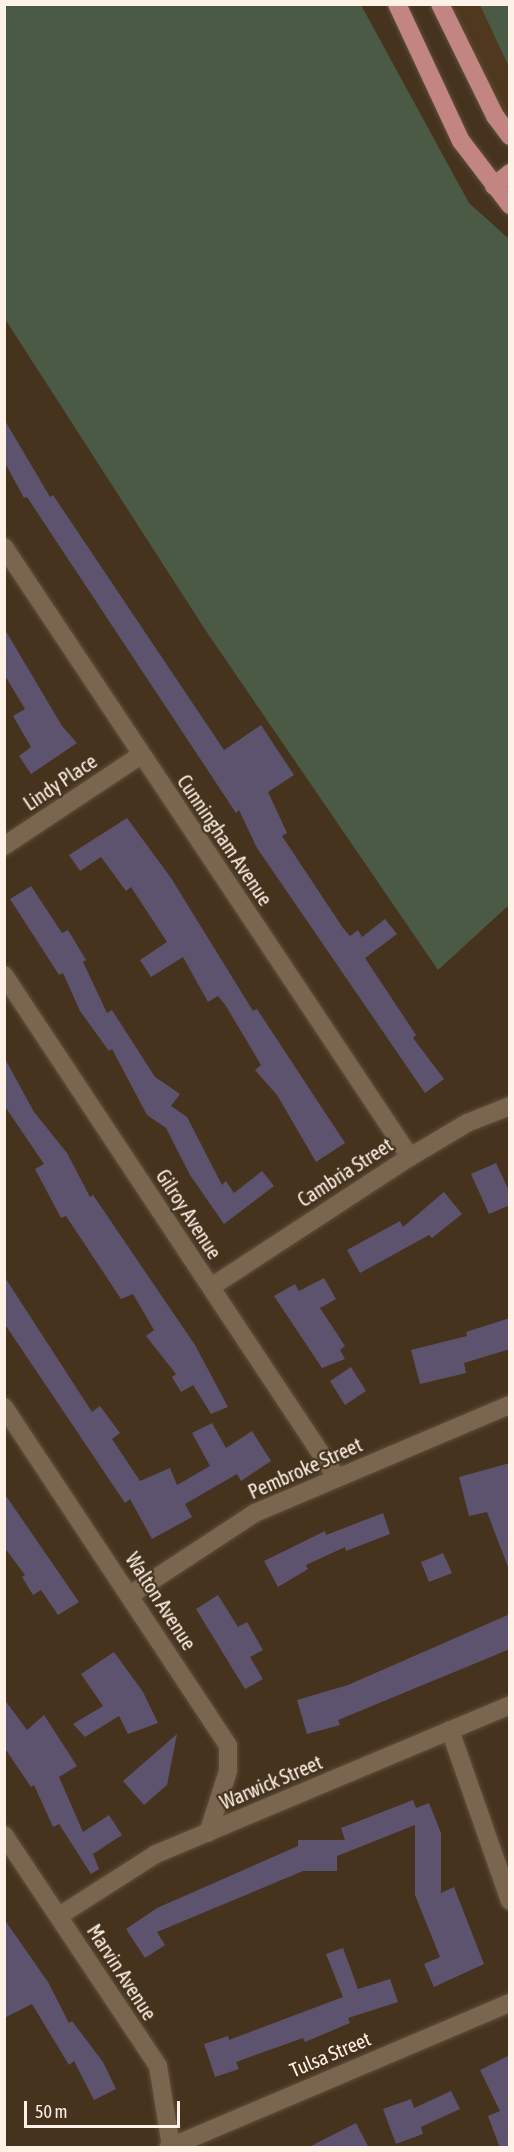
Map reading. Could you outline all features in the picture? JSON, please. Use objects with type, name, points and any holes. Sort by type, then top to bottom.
[{"type":"main road","points":[[397,4],[461,141],[510,205]]},
{"type":"main road","points":[[440,4],[495,116],[510,136]]},
{"type":"main road","points":[[494,186],[510,173]]},
{"type":"street","name":"Cunningham Avenue","points":[[4,547],[410,1157]]},
{"type":"street","name":"Lindy Place","points":[[4,846],[141,755]]},
{"type":"street","name":"Gilroy Avenue","points":[[4,975],[337,1478]]},
{"type":"street","name":"Cambria Street","points":[[211,1287],[410,1157],[467,1123],[510,1106]]},
{"type":"street","name":"Pembroke Street","points":[[130,1595],[255,1514],[510,1405]]},
{"type":"street","name":"Walton Avenue","points":[[4,1407],[228,1746],[228,1771],[208,1833]]},
{"type":"street","name":"Warwick Street","points":[[59,1916],[156,1854],[510,1705]]},
{"type":"street","points":[[450,1730],[510,1900]]},
{"type":"street","name":"Marvin Avenue","points":[[4,1835],[158,2066],[169,2147]]},
{"type":"street","name":"Tulsa Street","points":[[169,2147],[510,2003]]},
{"type":"shaded area","points":[[445,5],[509,5],[509,129]]},
{"type":"green space","points":[[4,5],[361,5],[469,203],[509,239],[509,905],[438,970],[206,631],[5,319]]},
{"type":"green space","points":[[480,5],[509,5],[509,67]]},
{"type":"building","points":[[4,419],[50,497],[53,495],[224,750],[261,725],[294,775],[268,792],[287,833],[282,836],[343,928],[350,936],[358,930],[362,937],[385,919],[397,934],[365,958],[416,1035],[413,1038],[444,1079],[425,1093],[257,848],[239,810],[236,813],[27,497],[24,498],[4,461]]},
{"type":"building","points":[[4,628],[62,726],[77,743],[31,774],[19,756],[31,747],[13,716],[25,709],[4,674]]},
{"type":"building","points":[[127,818],[171,878],[253,1011],[257,1009],[345,1143],[316,1162],[277,1095],[255,1070],[261,1065],[218,996],[208,1002],[183,957],[151,977],[140,960],[167,942],[131,887],[126,891],[101,857],[80,871],[69,855]]},
{"type":"building","points":[[31,886],[62,933],[68,930],[86,960],[83,962],[107,1013],[112,1010],[155,1077],[180,1094],[171,1106],[187,1117],[222,1185],[226,1181],[234,1193],[262,1171],[274,1186],[224,1224],[190,1175],[166,1128],[147,1115],[112,1049],[109,1051],[80,1011],[63,973],[59,975],[10,899]]},
{"type":"building","points":[[4,1057],[34,1112],[67,1153],[90,1197],[93,1195],[195,1345],[228,1407],[211,1414],[193,1385],[181,1392],[172,1377],[176,1374],[146,1336],[154,1330],[133,1294],[121,1299],[66,1216],[61,1218],[35,1169],[44,1164],[4,1105]]},
{"type":"building","points":[[496,1163],[510,1193],[510,1205],[489,1214],[471,1174]]},
{"type":"building","points":[[444,1192],[462,1214],[432,1238],[429,1235],[360,1273],[347,1250],[400,1221],[403,1227]]},
{"type":"building","points":[[4,1276],[92,1412],[100,1406],[120,1433],[112,1439],[140,1481],[170,1468],[177,1485],[210,1466],[192,1433],[212,1423],[226,1448],[252,1431],[271,1461],[241,1481],[237,1474],[185,1504],[192,1517],[152,1539],[130,1499],[125,1503],[4,1323]]},
{"type":"building","points":[[324,1278],[336,1299],[320,1308],[345,1346],[340,1350],[345,1359],[322,1368],[274,1296],[295,1284],[299,1291]]},
{"type":"building","points":[[510,1318],[510,1349],[464,1363],[466,1373],[420,1384],[411,1350],[467,1336],[466,1332]]},
{"type":"building","points":[[351,1367],[366,1391],[345,1405],[330,1381]]},
{"type":"building","points":[[510,1463],[510,1567],[508,1567],[487,1512],[469,1516],[459,1477]]},
{"type":"building","points":[[4,1493],[79,1602],[58,1615],[41,1590],[33,1595],[22,1577],[25,1575],[4,1547]]},
{"type":"building","points":[[383,1513],[390,1534],[346,1551],[345,1547],[306,1565],[308,1569],[278,1587],[264,1561],[325,1531],[326,1535]]},
{"type":"building","points":[[443,1553],[452,1573],[429,1582],[421,1562]]},
{"type":"building","points":[[218,1595],[238,1627],[247,1622],[263,1650],[250,1657],[263,1679],[245,1689],[196,1609]]},
{"type":"building","points":[[510,1614],[510,1649],[338,1720],[340,1725],[307,1734],[297,1700],[348,1685]]},
{"type":"building","points":[[114,1652],[143,1692],[158,1723],[128,1734],[119,1716],[85,1737],[73,1724],[103,1706],[81,1674]]},
{"type":"building","points":[[4,1699],[27,1730],[44,1715],[77,1766],[59,1777],[83,1832],[109,1815],[122,1835],[93,1854],[99,1869],[91,1874],[59,1824],[53,1827],[34,1785],[31,1787],[4,1747]]},
{"type":"building","points":[[177,1734],[167,1785],[144,1805],[123,1781]]},
{"type":"building","points":[[413,1800],[416,1808],[429,1803],[441,1833],[441,1893],[454,1887],[484,1964],[434,1987],[424,1964],[440,1957],[415,1895],[415,1825],[337,1856],[337,1871],[303,1871],[157,1932],[165,1945],[145,1958],[126,1929],[157,1908],[298,1846],[298,1840],[345,1840],[341,1828]]},
{"type":"building","points":[[4,1919],[48,1982],[69,2023],[72,2021],[103,2062],[116,2089],[94,2100],[74,2061],[69,2065],[32,2004],[4,2018]]},
{"type":"building","points":[[343,1948],[358,1989],[390,1979],[398,2002],[348,2018],[350,2023],[305,2042],[303,2038],[236,2062],[239,2069],[215,2077],[204,2044],[228,2036],[229,2040],[343,1997],[326,1954]]},
{"type":"building","points":[[510,2055],[510,2148],[500,2148],[488,2116],[500,2111],[480,2070]]},
{"type":"building","points":[[451,2091],[460,2109],[421,2127],[423,2134],[396,2144],[383,2109],[411,2099],[414,2108]]},
{"type":"building","points":[[356,2123],[369,2148],[307,2148]]}]
